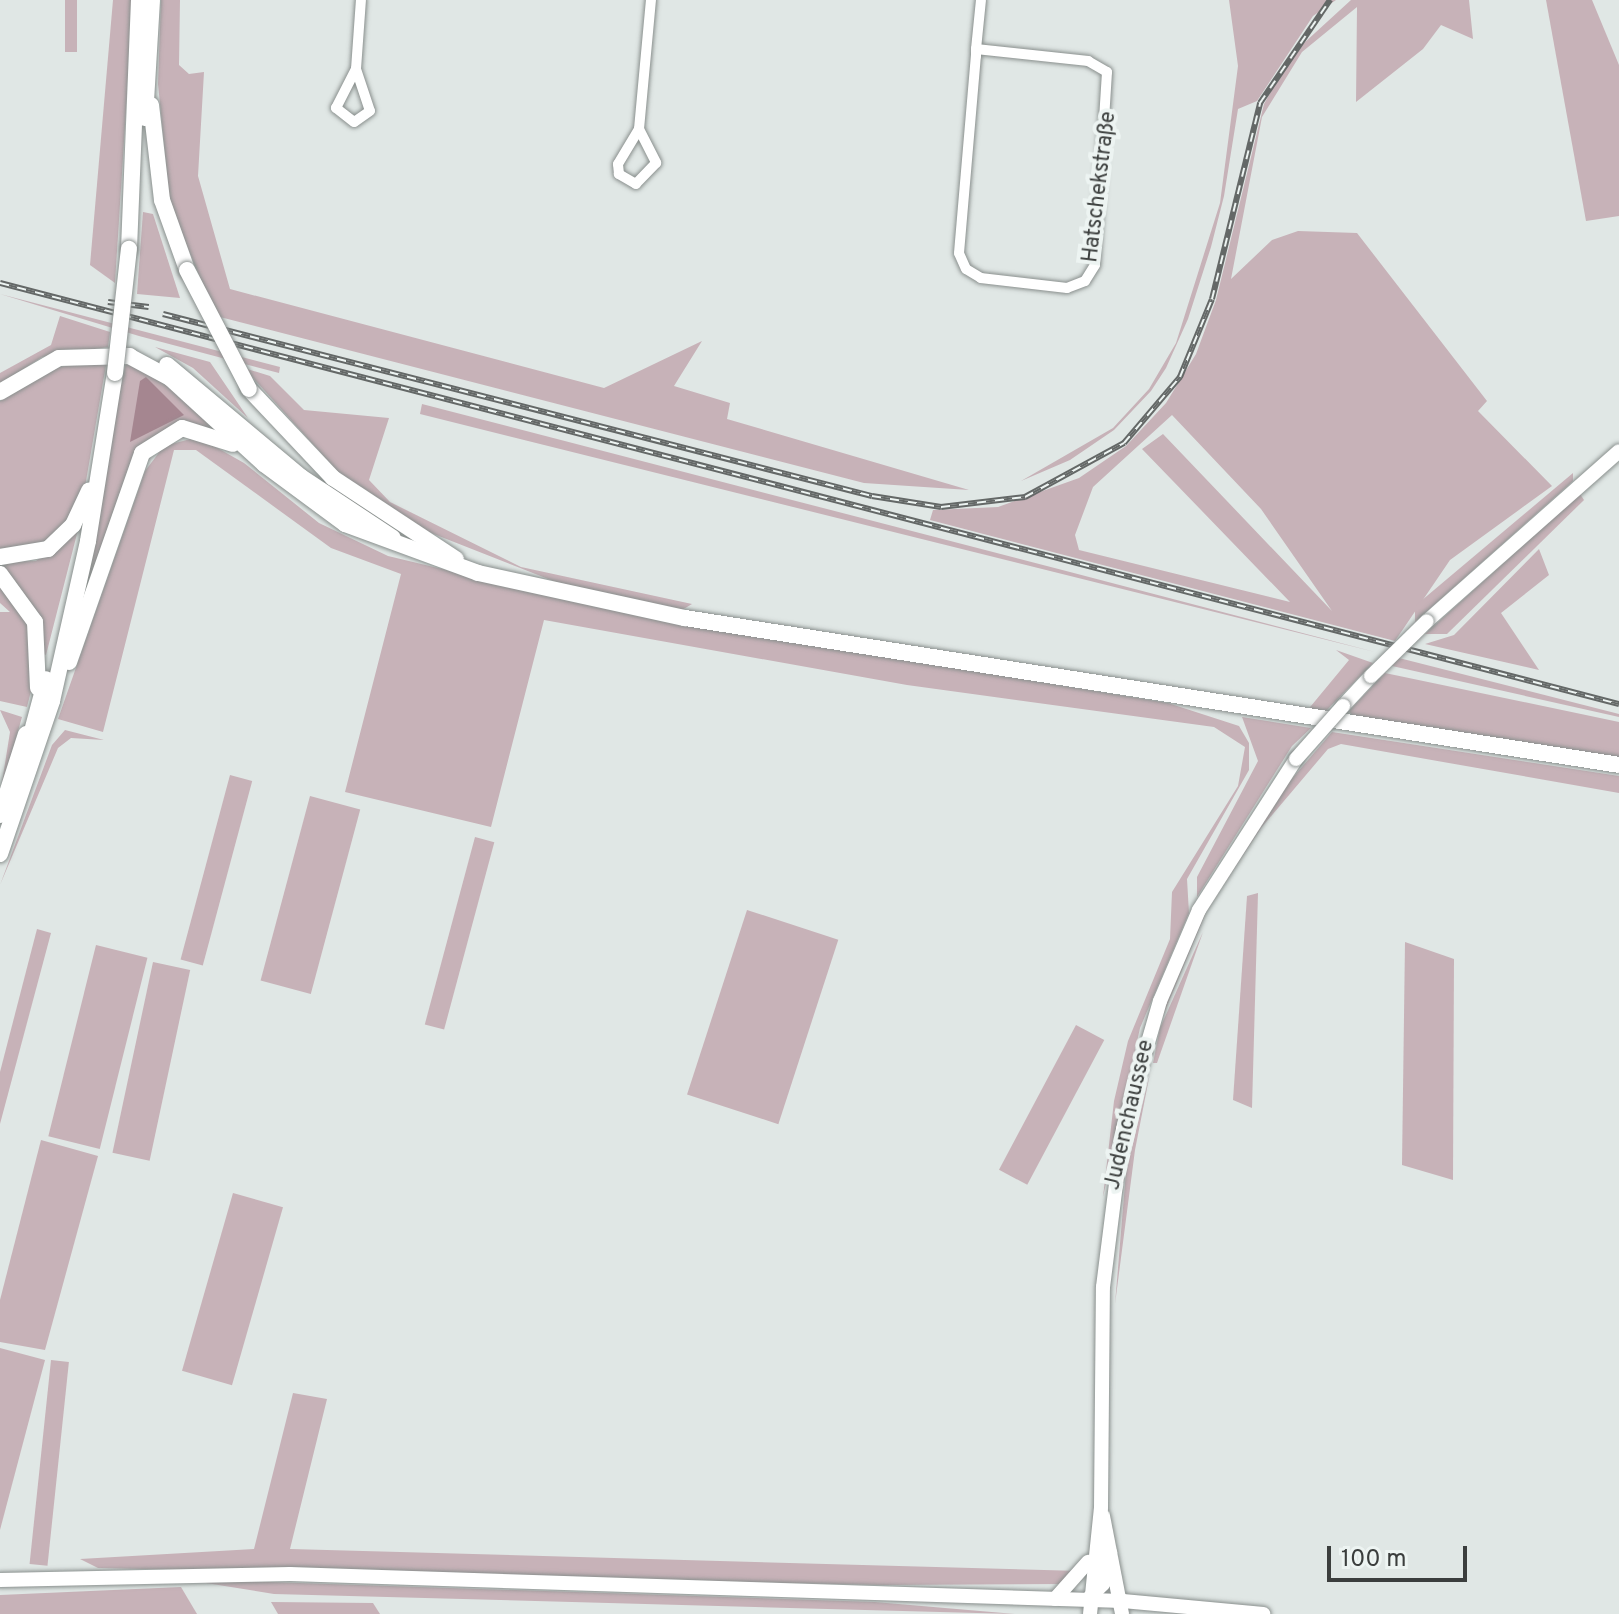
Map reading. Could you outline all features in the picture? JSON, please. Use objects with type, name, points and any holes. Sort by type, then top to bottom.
[{"type":"main road","points":[[0,854],[40,714],[98,480],[115,373],[129,249],[139,0]]},
{"type":"main road","points":[[132,210],[149,77],[152,0]]},
{"type":"main road","points":[[149,77],[157,178],[187,270],[249,389],[333,478],[478,573]]},
{"type":"main road","points":[[0,392],[59,358],[129,356],[186,377],[301,477],[418,552]]},
{"type":"main road","points":[[129,356],[170,378],[264,464],[345,524],[478,573],[697,620],[1619,765]]},
{"type":"main road","points":[[0,815],[142,453],[168,432],[198,428],[264,464]]},
{"type":"main road","name":"Judenchaussee","points":[[1088,1607],[1101,1508],[1110,1206],[1139,1063],[1199,910],[1296,759],[1343,706],[1427,621],[1619,451]]},
{"type":"main road","points":[[0,557],[35,556],[59,540],[98,480]]},
{"type":"main road","points":[[0,574],[29,609],[39,638],[40,714],[0,828]]},
{"type":"main road","name":"Judenchaussee","points":[[1101,1508],[1122,1608]]},
{"type":"main road","points":[[1055,1600],[1082,1576],[1094,1548]]},
{"type":"main road","points":[[1088,1607],[1103,1584],[1111,1550]]},
{"type":"main road","points":[[0,1580],[290,1574],[1055,1600],[1088,1607],[1263,1614]]},
{"type":"main road","points":[[1110,1614],[1122,1608]]},
{"type":"street","points":[[356,69],[336,108],[354,122],[370,111],[356,69],[361,0]]},
{"type":"street","points":[[639,129],[656,163],[636,184],[619,174],[618,164],[639,129],[651,0]]},
{"type":"street","name":"Hatschekstraße","points":[[976,49],[1088,61],[1107,72],[1095,265],[1085,281],[1067,288],[981,278],[966,269],[959,253],[976,49],[981,0]]},
{"type":"shaded area","points":[[65,0],[77,0],[77,52],[65,52]]},
{"type":"shaded area","points":[[113,0],[133,0],[115,283],[90,265]]},
{"type":"shaded area","points":[[161,0],[180,0],[179,65],[189,74],[204,72],[198,176],[230,289],[604,388],[702,341],[674,386],[730,403],[727,419],[969,490],[864,483],[216,316],[170,205],[158,84]]},
{"type":"shaded area","points":[[1229,0],[1336,0],[1313,16],[1257,101],[1238,109],[1224,196],[1211,247],[1188,319],[1166,368],[1151,391],[1114,430],[1070,460],[1021,481],[1113,428],[1149,389],[1176,343],[1220,203],[1238,66]]},
{"type":"shaded area","points":[[1351,0],[1469,0],[1473,39],[1441,25],[1423,49],[1356,102],[1357,7],[1302,52],[1262,117],[1231,279],[1272,240],[1298,231],[1357,233],[1487,401],[1478,411],[1552,486],[1450,560],[1395,641],[930,520],[933,510],[998,507],[1079,478],[1126,446],[1166,403],[1196,354],[1216,300],[1264,104],[1292,54]],"holes":[[[1172,415],[1261,509],[1332,611],[1163,434],[1142,449],[1290,602],[1079,550],[1075,535],[1093,487]]]},
{"type":"shaded area","points":[[1546,0],[1592,0],[1619,65],[1619,216],[1586,221]]},
{"type":"shaded area","points":[[143,212],[153,214],[180,298],[137,294]]},
{"type":"shaded area","points":[[0,294],[280,367],[279,373],[139,336]]},
{"type":"shaded area","points":[[60,316],[110,332],[108,347],[42,357],[0,384],[0,373],[51,345]]},
{"type":"shaded area","points":[[155,347],[210,362],[248,418],[193,368]]},
{"type":"shaded area","points":[[107,359],[85,487],[68,521],[45,544],[0,552],[0,401],[54,368]]},
{"type":"shaded area","points":[[126,362],[155,373],[214,429],[173,425],[134,452],[67,645]]},
{"type":"shaded area","points":[[244,368],[270,376],[304,410],[389,418],[369,480],[390,502],[521,567],[692,604],[682,610],[561,584],[421,529],[338,472]]},
{"type":"shaded area","points":[[146,377],[184,415],[130,442],[140,381]]},
{"type":"shaded area","points":[[422,404],[1070,572],[1375,652],[420,414]]},
{"type":"shaded area","points":[[198,437],[244,463],[319,523],[388,556],[635,615],[1168,703],[1239,726],[1249,743],[1249,770],[1187,879],[1189,913],[1140,1028],[1103,1197],[1114,1101],[1128,1041],[1170,939],[1172,892],[1238,786],[1245,747],[1214,727],[907,685],[544,620],[491,827],[345,792],[401,574],[331,548],[196,450],[174,450],[103,732],[58,719],[145,471],[164,446]]},
{"type":"shaded area","points":[[1573,473],[1573,481],[1415,622],[1415,606]]},
{"type":"shaded area","points":[[1580,494],[1584,500],[1447,634],[1425,634]]},
{"type":"shaded area","points":[[79,526],[46,655],[0,562],[36,561]]},
{"type":"shaded area","points":[[1539,549],[1549,575],[1501,613],[1539,670],[1425,644],[1454,635]]},
{"type":"shaded area","points":[[0,582],[25,611],[36,671],[27,707],[0,701],[0,612],[10,612],[0,603]]},
{"type":"shaded area","points":[[1336,650],[1373,663],[1322,715],[1306,712],[1349,660]]},
{"type":"shaded area","points":[[1399,658],[1619,714],[1619,717],[1392,666]]},
{"type":"shaded area","points":[[1385,673],[1619,722],[1619,761],[1354,719],[1349,711]]},
{"type":"shaded area","points":[[0,710],[22,717],[0,795],[10,732]]},
{"type":"shaded area","points":[[1242,717],[1311,728],[1292,746],[1197,897],[1197,877],[1258,761]]},
{"type":"shaded area","points":[[65,730],[104,740],[71,738],[58,748],[0,885],[52,745]]},
{"type":"shaded area","points":[[1332,732],[1619,776],[1619,793],[1341,744],[1328,749],[1261,828],[1207,910],[1135,1083],[1190,936],[1272,802]]},
{"type":"shaded area","points":[[230,775],[252,781],[203,965],[181,959]]},
{"type":"shaded area","points":[[310,796],[360,809],[311,994],[261,980]]},
{"type":"shaded area","points":[[475,837],[494,842],[444,1030],[425,1024]]},
{"type":"shaded area","points":[[1258,893],[1252,1108],[1233,1100],[1247,896]]},
{"type":"shaded area","points":[[747,910],[838,940],[778,1124],[687,1095]]},
{"type":"shaded area","points":[[37,929],[51,933],[0,1124],[0,1072]]},
{"type":"shaded area","points":[[1203,932],[1157,1063],[1153,1063],[1160,1028]]},
{"type":"shaded area","points":[[1405,942],[1454,959],[1453,1180],[1402,1165]]},
{"type":"shaded area","points":[[96,945],[147,958],[100,1149],[48,1136]]},
{"type":"shaded area","points":[[153,962],[190,970],[150,1161],[112,1153]]},
{"type":"shaded area","points":[[1076,1025],[1104,1040],[1027,1185],[999,1170]]},
{"type":"shaded area","points":[[1150,1073],[1135,1150],[1115,1304],[1126,1172]]},
{"type":"shaded area","points":[[41,1140],[98,1156],[45,1350],[0,1342],[0,1300]]},
{"type":"shaded area","points":[[233,1193],[283,1207],[232,1385],[182,1371]]},
{"type":"shaded area","points":[[0,1348],[45,1360],[0,1530]]},
{"type":"shaded area","points":[[51,1360],[69,1362],[47,1566],[30,1564]]},
{"type":"shaded area","points":[[293,1393],[327,1399],[290,1549],[1081,1571],[1066,1584],[883,1585],[98,1568],[80,1559],[254,1549]]},
{"type":"shaded area","points":[[181,1579],[875,1602],[1015,1614],[274,1594]]},
{"type":"shaded area","points":[[181,1587],[197,1614],[0,1614],[0,1595]]},
{"type":"shaded area","points":[[271,1602],[373,1603],[380,1614],[278,1614]]},
{"type":"railway","points":[[163,314],[872,496],[941,507],[1025,497],[1124,443],[1180,377],[1212,299],[1260,103],[1330,0]]},
{"type":"railway","points":[[0,283],[1619,704]]},
{"type":"railway","points":[[108,302],[149,307]]}]
